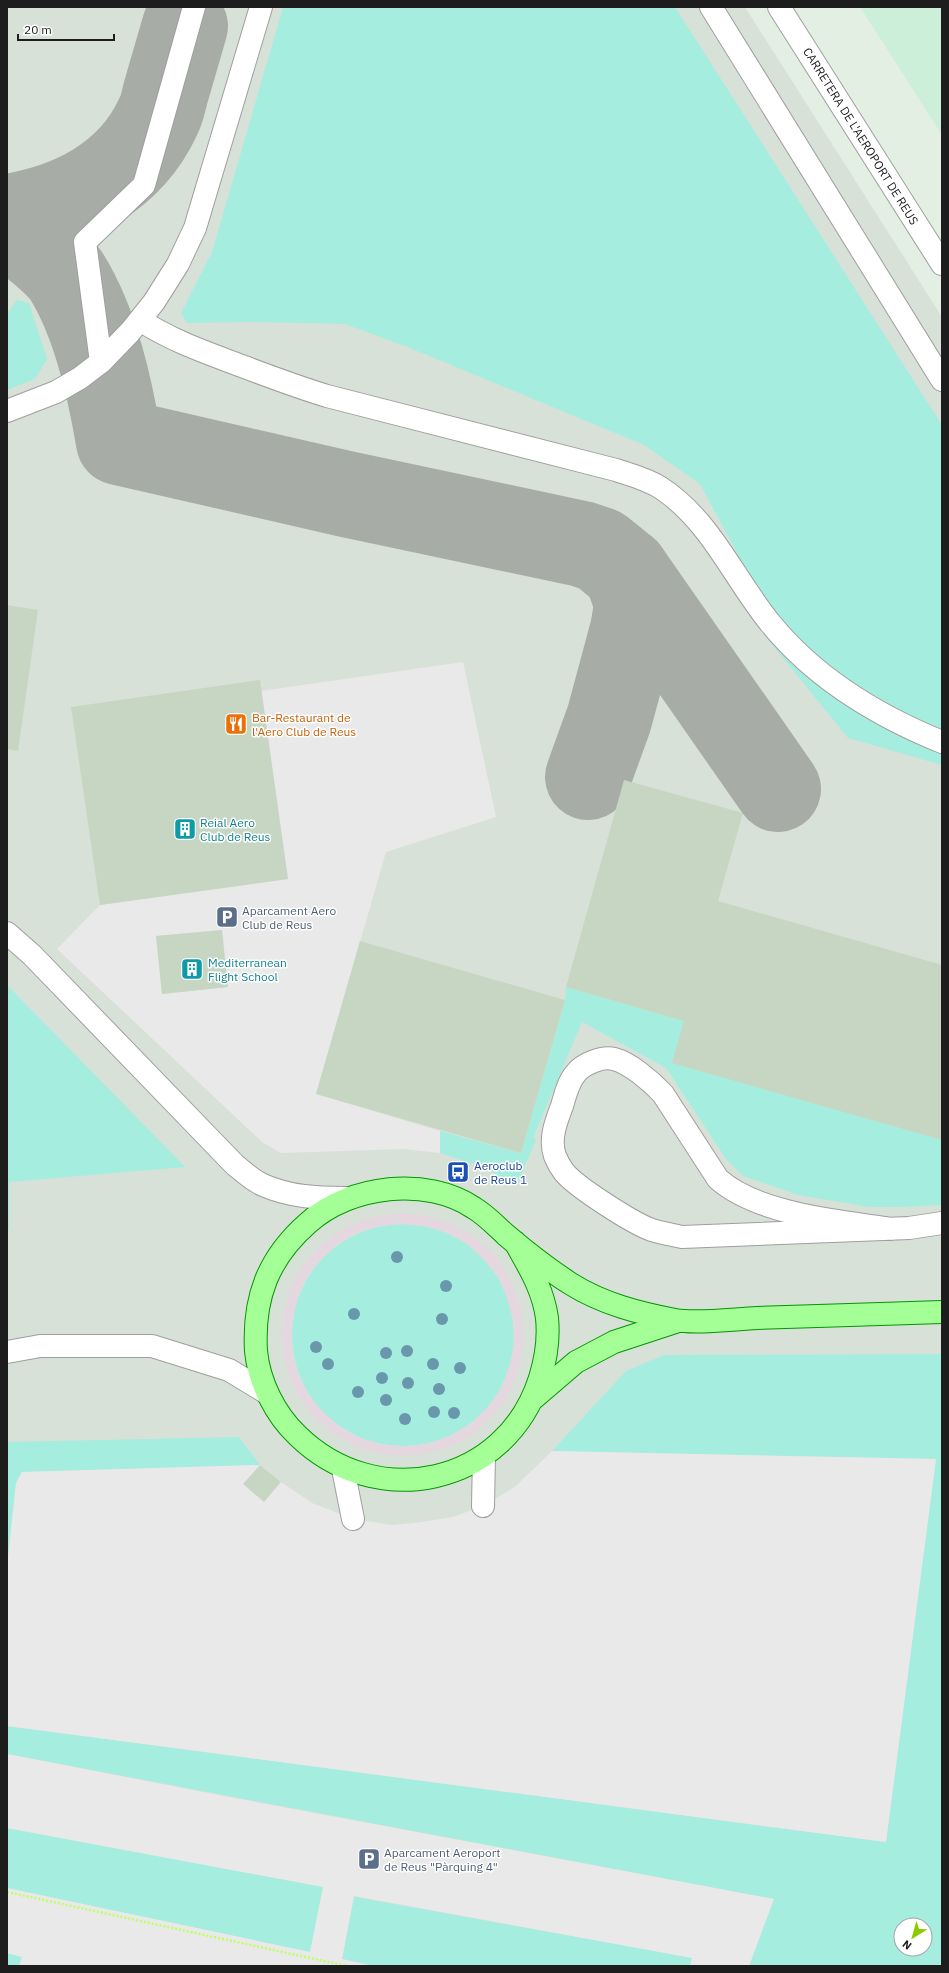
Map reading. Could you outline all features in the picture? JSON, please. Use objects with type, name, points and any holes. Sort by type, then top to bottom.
[{"type":"main road","points":[[515,1242],[536,1278],[547,1318],[546,1359],[534,1398],[513,1430],[484,1456],[452,1472],[415,1480],[379,1479],[343,1469],[312,1450],[286,1424],[267,1393],[257,1361],[255,1328],[262,1288],[273,1264],[292,1237],[317,1214],[346,1198],[384,1189],[424,1190],[449,1195],[474,1208],[515,1242],[572,1285],[616,1306],[679,1321],[942,1312]]},
{"type":"main road","points":[[534,1398],[583,1358],[614,1342],[679,1321]]},
{"type":"street","points":[[101,362],[85,242],[144,185],[194,7]]},
{"type":"street","points":[[7,411],[56,392],[80,378],[101,362],[140,320],[154,302],[178,264],[195,228],[261,7]]},
{"type":"street","points":[[710,7],[942,380]]},
{"type":"street","name":"CARRETERA DE L'AEROPORT DE REUS","points":[[779,7],[942,264]]},
{"type":"street","points":[[140,320],[160,333],[183,344],[290,384],[334,398],[616,470],[638,477],[661,488],[702,525],[771,624],[815,668],[849,694],[880,714],[910,729],[942,742]]},
{"type":"street","points":[[7,933],[32,955],[235,1165],[262,1185],[287,1193],[310,1198],[346,1198]]},
{"type":"street","points":[[892,1229],[802,1216],[746,1197],[729,1189],[718,1179],[663,1094],[652,1082],[614,1058],[584,1064],[575,1074],[570,1084],[555,1123],[552,1142],[555,1157],[564,1172],[577,1185],[632,1220],[651,1230],[682,1237],[892,1229],[942,1223]]},
{"type":"street","points":[[7,1352],[40,1346],[152,1346],[229,1370],[267,1393]]},
{"type":"street","points":[[483,1506],[484,1456]]},
{"type":"street","points":[[343,1469],[353,1519]]},
{"type":"path","points":[[7,1892],[347,1966]]},
{"type":"shaded area","points":[[7,7],[745,7],[942,317],[942,1966],[7,1966]]},
{"type":"shaded area","points":[[283,7],[675,7],[942,425],[942,765],[848,738],[758,627],[743,564],[700,484],[644,445],[410,348],[345,324],[248,322],[187,323],[181,313],[212,252]]},
{"type":"shaded area","points":[[17,300],[29,303],[47,359],[35,379],[7,390],[7,314]]},
{"type":"shaded area","name":"Aparcament Aero Club de Reus","points":[[463,662],[496,817],[386,852],[316,1094],[440,1131],[440,1153],[404,1149],[281,1153],[262,1142],[57,949],[100,905],[288,879],[261,691]],"holes":[[[221,930],[227,987],[162,994],[156,936]]]},
{"type":"shaded area","points":[[7,985],[185,1167],[9,1182],[9,1229],[7,1232]]},
{"type":"shaded area","points":[[566,987],[684,1021],[942,1140],[942,1205],[869,1207],[798,1195],[743,1176],[726,1159],[666,1068],[582,1022],[533,1138],[536,1140],[517,1185],[480,1166],[440,1153],[440,1131],[521,1153],[565,1000]]},
{"type":"shaded area","points":[[405,1213],[428,1216],[450,1223],[471,1235],[490,1250],[505,1269],[515,1290],[522,1313],[524,1337],[521,1360],[514,1383],[503,1404],[469,1437],[448,1447],[425,1454],[401,1456],[378,1453],[355,1446],[334,1434],[316,1419],[301,1400],[290,1379],[284,1356],[281,1333],[284,1309],[291,1286],[303,1265],[318,1248],[336,1233],[358,1222],[381,1215]],"holes":[[[399,1224],[423,1226],[445,1232],[466,1243],[483,1259],[498,1277],[507,1298],[513,1321],[514,1344],[509,1367],[501,1389],[487,1408],[470,1424],[450,1436],[428,1444],[406,1446],[382,1445],[360,1438],[339,1426],[322,1411],[307,1393],[297,1372],[292,1349],[292,1326],[296,1303],[304,1281],[317,1263],[334,1247],[354,1234],[376,1227]]]},
{"type":"shaded area","points":[[392,1224],[414,1224],[446,1232],[465,1243],[482,1256],[495,1273],[506,1292],[512,1313],[514,1335],[512,1357],[506,1378],[495,1397],[482,1414],[465,1427],[446,1438],[414,1446],[392,1446],[360,1438],[341,1427],[324,1414],[311,1397],[300,1378],[292,1346],[292,1324],[300,1292],[311,1273],[324,1256],[341,1243],[360,1232]]},
{"type":"shaded area","points":[[942,1354],[942,1966],[749,1966],[773,1899],[7,1754],[7,1726],[886,1842],[936,1459],[552,1451],[626,1371],[664,1355]]},
{"type":"shaded area","points":[[239,1437],[260,1465],[22,1472],[16,1483],[7,1567],[7,1442]]},
{"type":"shaded area","points":[[552,1451],[936,1459],[886,1842],[7,1726],[7,1567],[16,1483],[22,1472],[260,1465],[281,1482],[312,1503],[353,1519],[392,1525],[453,1517],[483,1506],[516,1486]]},
{"type":"shaded area","name":"Aparcament Aeroport de Reus \"Pàrquing 4\"","points":[[7,1754],[774,1899],[749,1966],[690,1966],[692,1958],[354,1896],[342,1959],[373,1966],[19,1966],[22,1957],[7,1953],[7,1888],[310,1952],[323,1887],[7,1828]]},
{"type":"shaded area","points":[[7,1828],[323,1887],[310,1952],[7,1888]]},
{"type":"shaded area","points":[[354,1896],[693,1958],[690,1966],[373,1966],[342,1959]]},
{"type":"shaded area","points":[[7,1953],[22,1957],[19,1966],[7,1966]]},
{"type":"green space","points":[[860,7],[942,7],[942,135]]},
{"type":"building","points":[[7,605],[38,610],[18,751],[7,749]]},
{"type":"building","name":"Reial Aero Club de Reus","points":[[260,680],[288,879],[100,905],[71,707]]},
{"type":"building","points":[[624,780],[743,813],[718,901],[942,965],[942,1140],[672,1063],[684,1021],[566,987]]},
{"type":"building","name":"Mediterranean Flight School","points":[[222,930],[228,987],[162,994],[156,936]]},
{"type":"building","points":[[360,941],[565,1000],[521,1153],[316,1094]]},
{"type":"building","points":[[260,1465],[281,1482],[264,1502],[243,1484]]},
{"type":"taxiway","points":[[7,217],[53,206],[75,197],[96,186],[115,173],[131,157],[146,138],[160,114],[185,26]]},
{"type":"taxiway","points":[[7,225],[22,235],[56,264],[67,277],[77,295],[94,336],[106,378],[119,442],[346,494],[582,544],[600,550],[626,571],[778,789]]},
{"type":"taxiway","points":[[588,777],[609,719],[633,630],[636,612],[636,599],[626,571]]},
{"type":"place","name":"Bar-Restaurant de l'Aero Club de Reus","points":[[236,724]]},
{"type":"place","name":"Reial Aero Club de Reus","points":[[185,829]]},
{"type":"place","name":"Aparcament Aero Club de Reus","points":[[227,917]]},
{"type":"place","name":"Mediterranean Flight School","points":[[192,969]]},
{"type":"place","name":"Aeroclub de Reus 1","points":[[458,1172]]},
{"type":"place","name":"Aparcament Aeroport de Reus \"Pàrquing 4\"","points":[[369,1859]]}]
